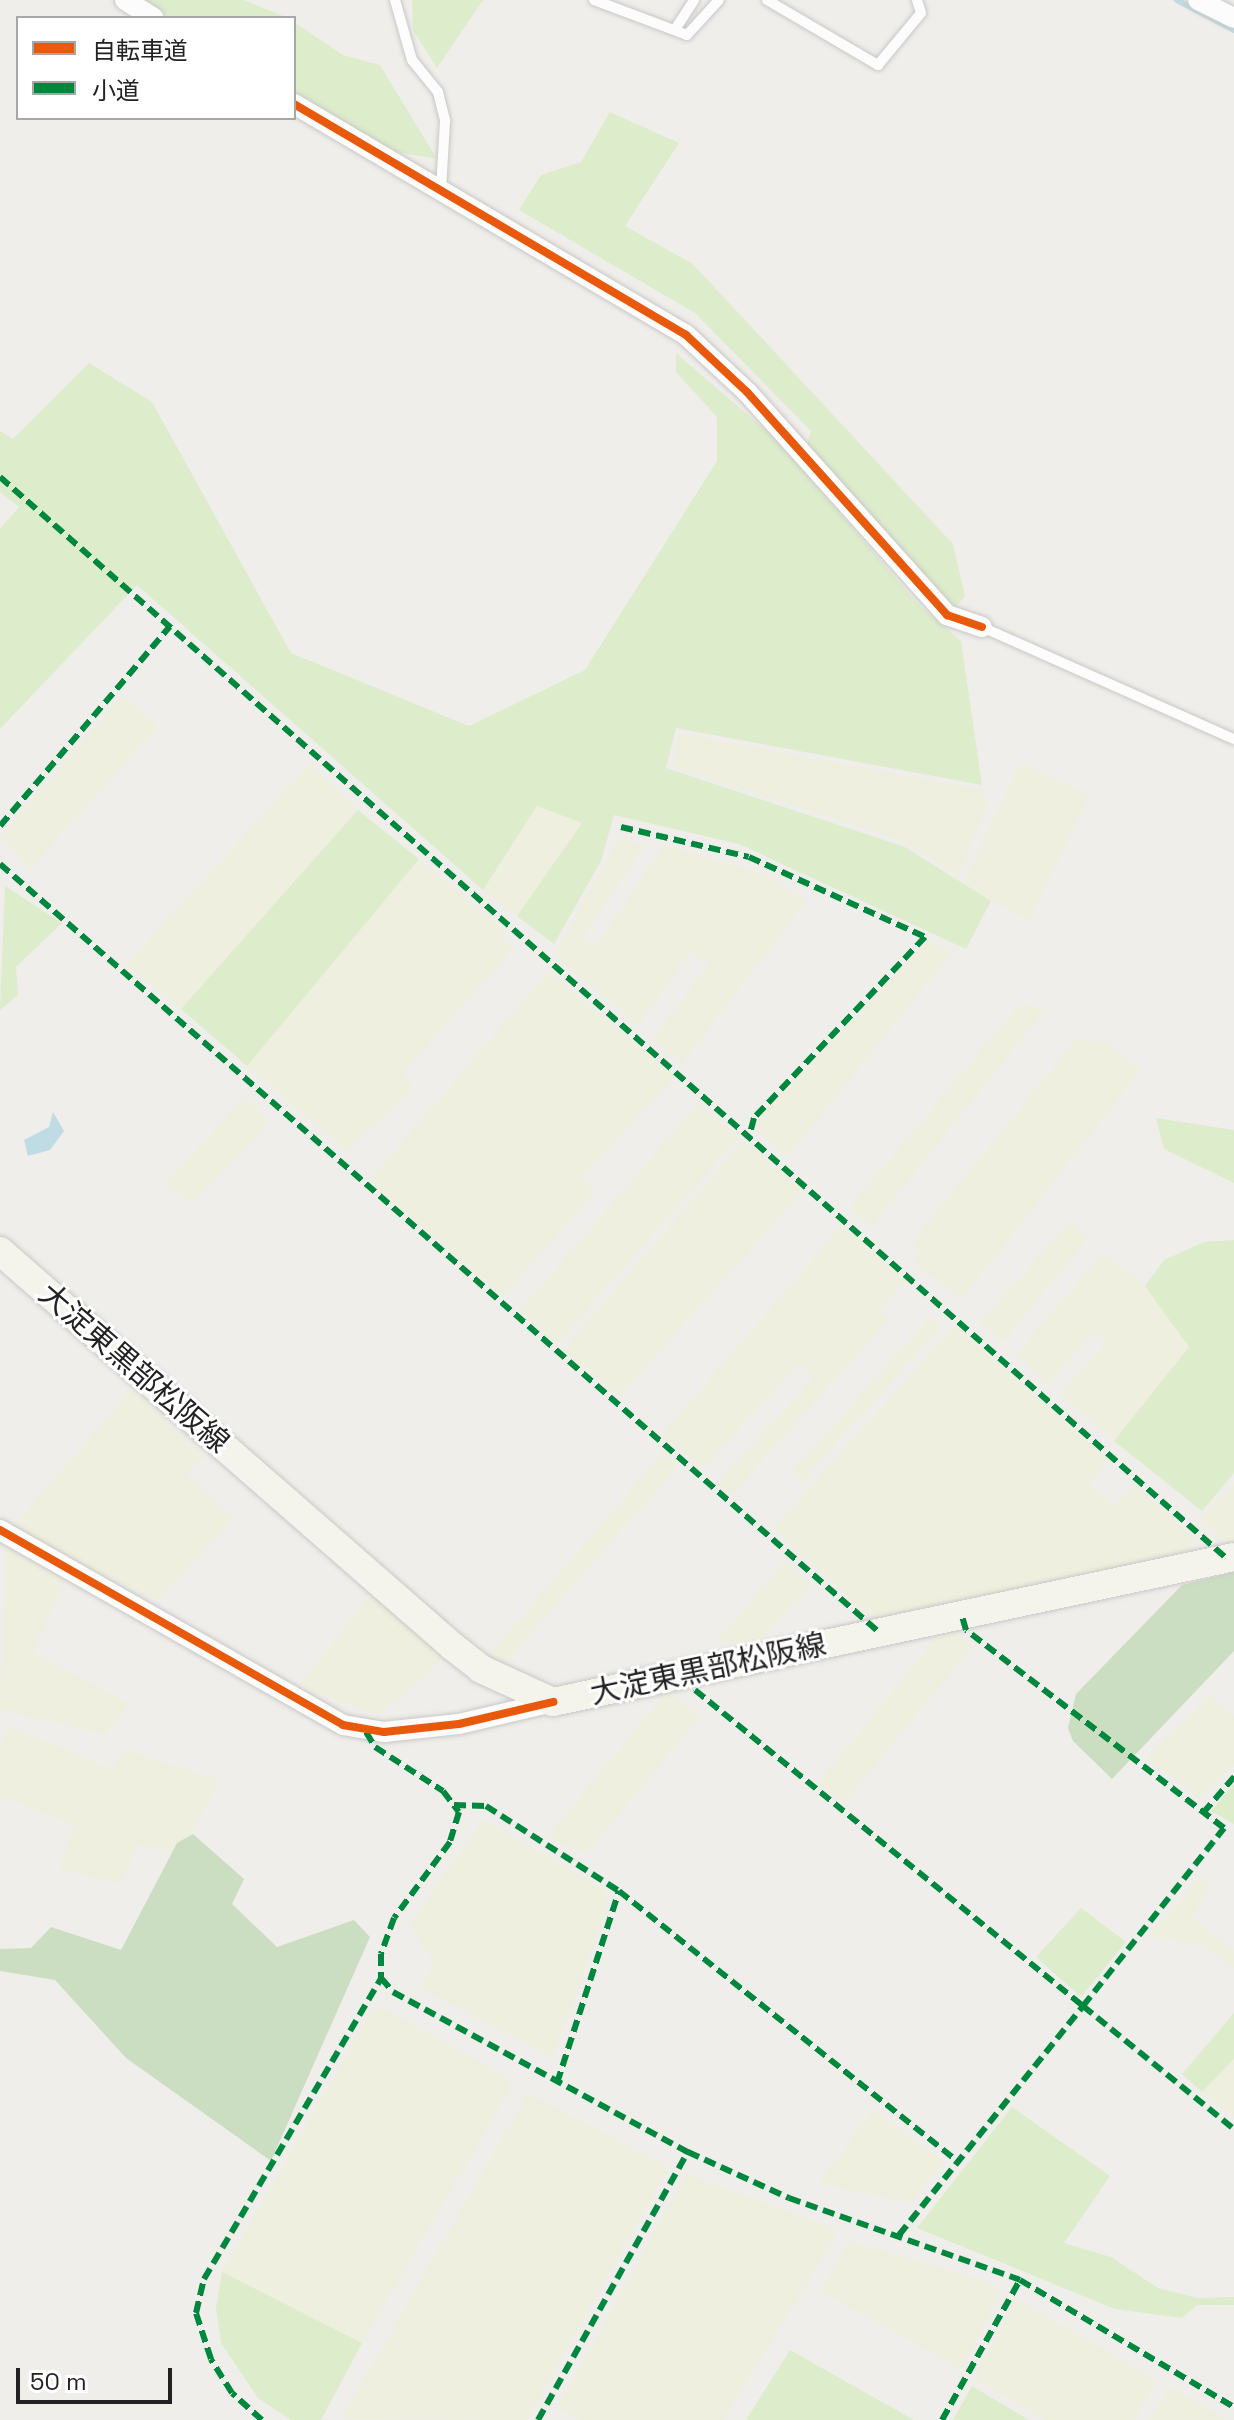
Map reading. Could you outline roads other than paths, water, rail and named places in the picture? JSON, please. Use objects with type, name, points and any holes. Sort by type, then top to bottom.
[{"type":"main road","name":"大淀東黒部松阪線","points":[[0,1251],[452,1646],[481,1669],[553,1702],[1234,1557]]},
{"type":"street","points":[[125,0],[151,16]]},
{"type":"street","points":[[1198,0],[1234,18]]},
{"type":"street","points":[[296,105],[686,335],[747,392],[947,615],[982,627]]},
{"type":"street","points":[[0,1530],[343,1725],[384,1732],[459,1724],[553,1702]]},
{"type":"lane","points":[[395,0],[412,60],[438,92],[445,121],[441,191]]},
{"type":"lane","points":[[594,0],[676,28],[687,35],[719,0]]},
{"type":"lane","points":[[676,28],[694,0]]},
{"type":"lane","points":[[767,0],[878,65],[921,13],[917,0]]},
{"type":"lane","points":[[982,627],[1234,739]]},
{"type":"water","points":[[53,1112],[64,1131],[50,1150],[28,1156],[24,1140],[49,1127]]},
{"type":"waterway","points":[[1177,0],[1234,30]]}]
